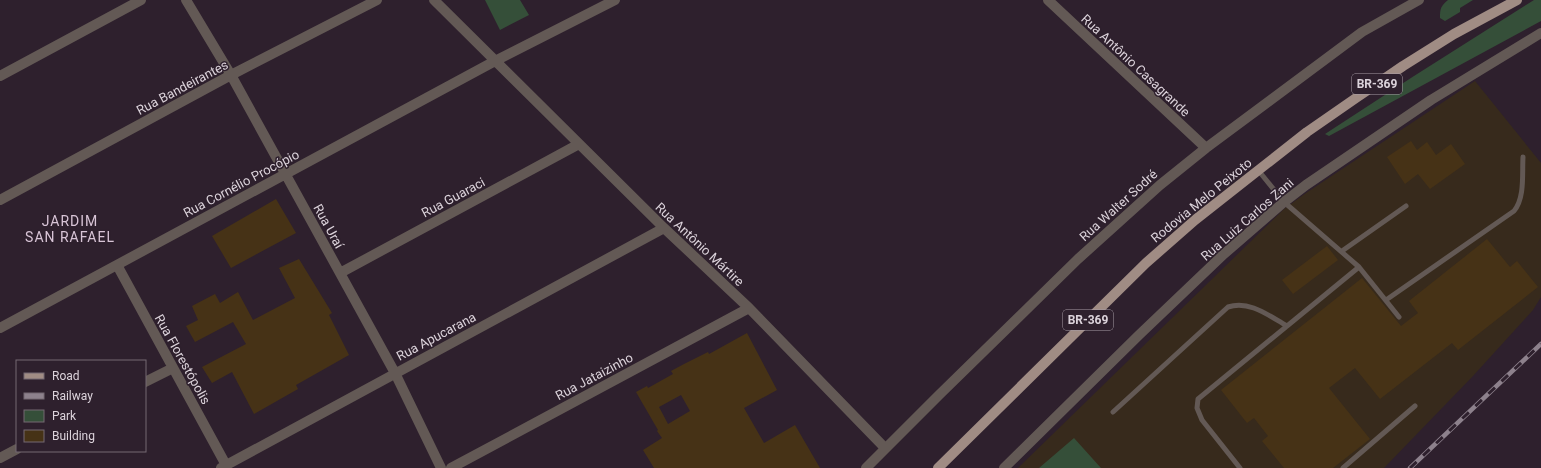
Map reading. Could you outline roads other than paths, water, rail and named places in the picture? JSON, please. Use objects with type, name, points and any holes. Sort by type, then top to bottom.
[{"type":"main road","name":"Rodovia Melo Peixoto","points":[[938,468],[1146,263],[1194,220],[1307,132],[1403,66],[1454,34],[1517,0]]},
{"type":"street","points":[[0,76],[141,0]]},
{"type":"street","name":"Rua Uraí","points":[[186,0],[231,75],[395,373],[441,468]]},
{"type":"street","name":"Rua Bandeirantes","points":[[0,200],[231,75],[377,0]]},
{"type":"street","name":"Rua Antônio Mártire","points":[[434,0],[664,228],[749,308],[885,448]]},
{"type":"street","name":"Rua Cornélio Procópio","points":[[0,328],[494,61],[615,0]]},
{"type":"street","name":"Rua Antônio Casagrande","points":[[1048,0],[1206,148]]},
{"type":"street","name":"Rua Walter Sodré","points":[[866,468],[1078,259],[1160,185],[1206,148],[1362,32],[1419,0]]},
{"type":"street","name":"Rua Luiz Carlos Zani","points":[[1004,468],[1144,330],[1224,254],[1284,202],[1306,185],[1431,100],[1541,33]]},
{"type":"street","name":"Rua Guaraci","points":[[340,273],[579,144]]},
{"type":"street","name":"Rua Apucarana","points":[[224,467],[664,228]]},
{"type":"street","name":"Rua Florestópolis","points":[[117,265],[173,368],[224,467]]},
{"type":"street","name":"Rua Jataizinho","points":[[451,468],[749,308]]},
{"type":"street","points":[[146,382],[173,368]]},
{"type":"street","points":[[0,458],[16,450]]},
{"type":"lane","points":[[1386,300],[1514,211],[1518,206],[1521,192],[1523,157]]},
{"type":"lane","points":[[1258,170],[1284,202],[1359,267],[1399,318]]},
{"type":"lane","points":[[1342,251],[1406,206]]},
{"type":"lane","points":[[1240,468],[1202,420],[1197,408],[1198,399],[1359,267]]},
{"type":"lane","points":[[1113,412],[1228,307],[1236,304],[1249,306],[1287,326]]},
{"type":"lane","points":[[1343,468],[1415,406]]},
{"type":"railway","points":[[1410,468],[1541,344]]},
{"type":"district","name":"JARDIM SAN RAFAEL","points":[[70,230]]}]
